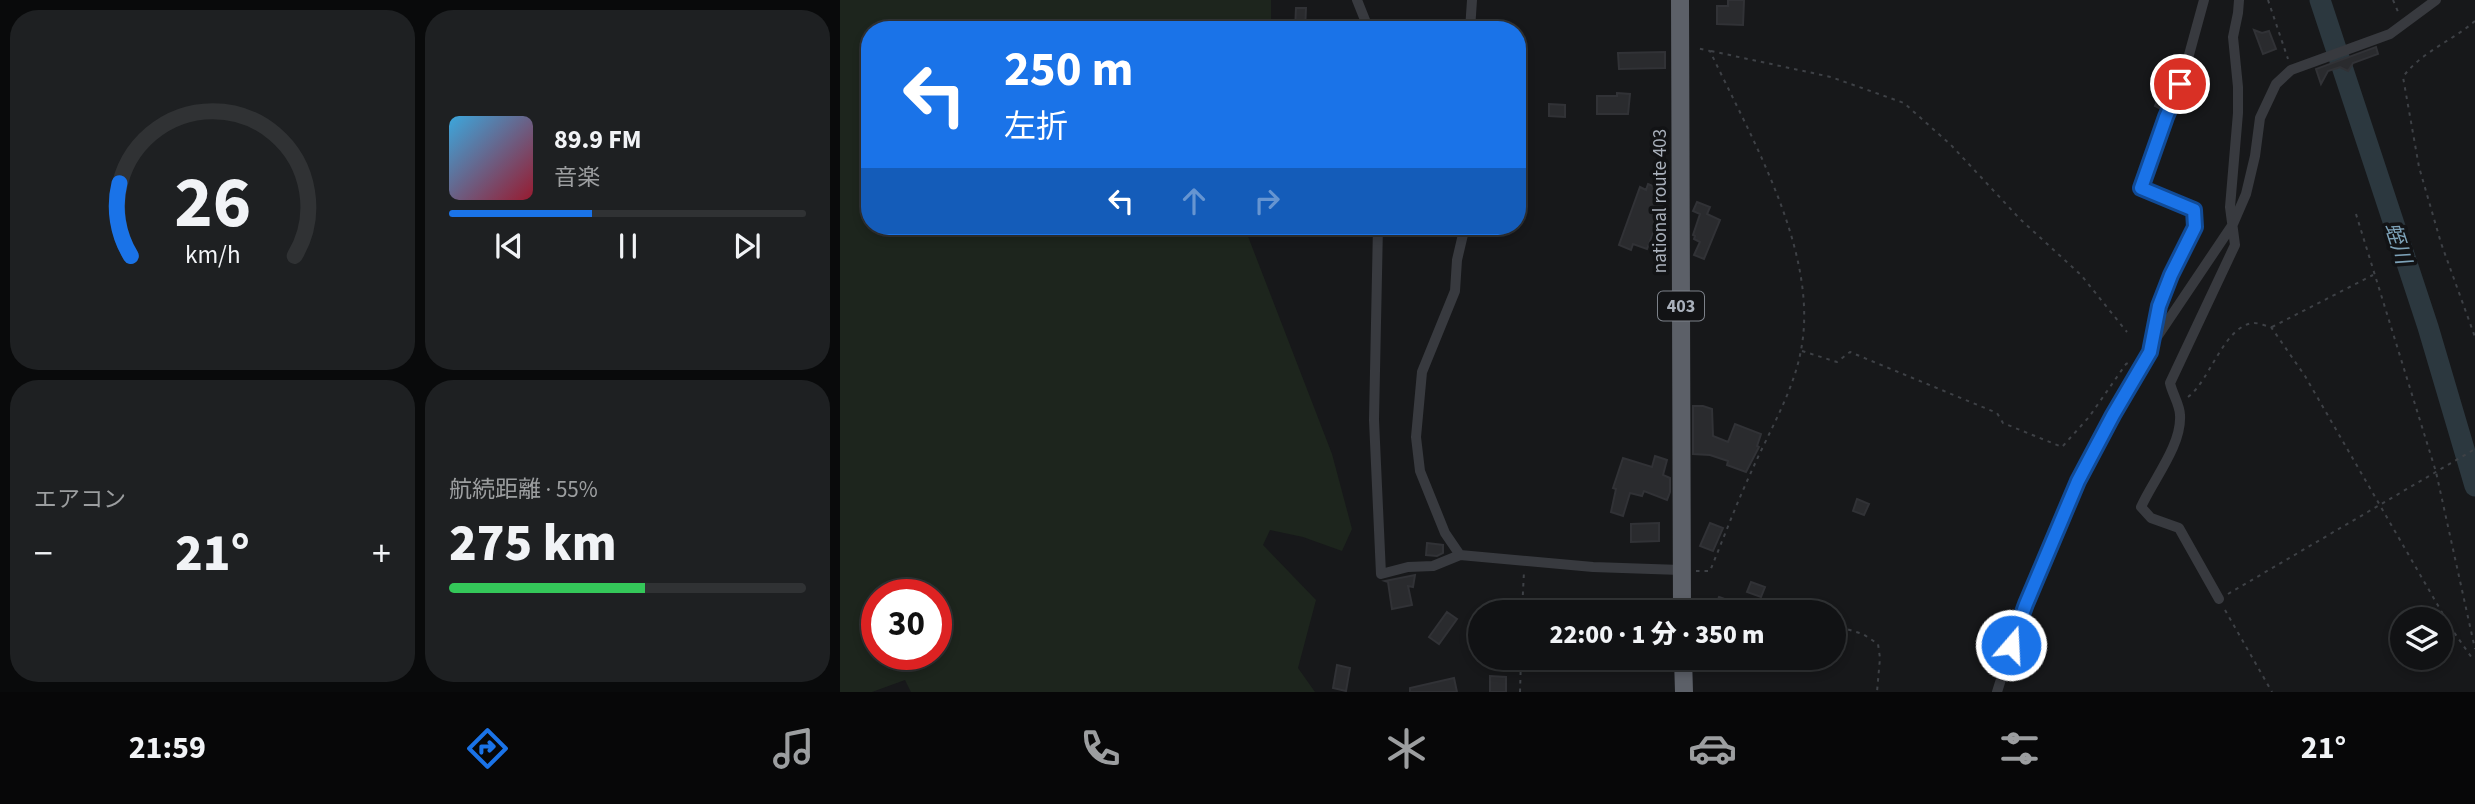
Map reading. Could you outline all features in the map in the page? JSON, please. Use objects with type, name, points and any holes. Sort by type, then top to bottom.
[{"type":"highway","name":"national route 403","points":[[1681,0],[1682,600]]},
{"type":"highway","points":[[1683,670],[1684,692]]},
{"type":"street","points":[[1357,0],[1365,21]]},
{"type":"street","points":[[1471,21],[1472,0]]},
{"type":"street","points":[[2151,349],[2159,306],[2195,227],[2194,210],[2141,188],[2180,84],[2204,0]]},
{"type":"street","points":[[2219,599],[2179,528],[2151,518],[2141,507],[2177,435],[2180,413],[2171,383],[2235,245],[2230,206],[2238,87],[2232,37],[2239,0]]},
{"type":"street","points":[[1997,692],[2019,622],[2078,481],[2151,349],[2233,224],[2246,194],[2260,118],[2276,84],[2291,71],[2390,34],[2436,0]]},
{"type":"street","points":[[1378,235],[1374,420],[1381,574],[1408,567],[1433,566],[1460,555],[1593,567],[1681,570]]},
{"type":"street","points":[[1460,555],[1445,533],[1420,471],[1416,437],[1422,372],[1455,291],[1457,260],[1463,235]]},
{"type":"path","points":[[2268,0],[2291,71]]},
{"type":"path","points":[[2475,21],[2412,64],[2403,77],[2419,167],[2441,243],[2475,338]]},
{"type":"path","points":[[1681,46],[1831,76],[1904,103],[1951,145],[2020,219],[2081,275],[2127,332]]},
{"type":"path","points":[[1681,570],[1710,571],[1751,472],[1786,398],[1801,351],[1803,307],[1800,267],[1775,186],[1710,51]]},
{"type":"path","points":[[2356,215],[2436,472],[2475,649]]},
{"type":"path","points":[[2173,396],[2186,398],[2195,392],[2218,353],[2237,331],[2254,323],[2271,327],[2375,274]]},
{"type":"path","points":[[2271,327],[2305,376],[2451,628],[2472,658],[2475,657]]},
{"type":"path","points":[[1801,351],[1838,362],[1850,352],[1997,413],[2003,423],[2062,447],[2089,417],[2126,364],[2151,349]]},
{"type":"path","points":[[2272,692],[2219,599],[2475,449]]},
{"type":"path","points":[[1522,600],[1524,560]]},
{"type":"path","points":[[1846,629],[1863,634],[1878,644],[1880,658],[1877,692]]},
{"type":"path","points":[[1520,692],[1521,670]]},
{"type":"shaded area","points":[[840,0],[1271,0],[1271,21],[861,21],[861,235],[1247,235],[1332,454],[1352,529],[1342,551],[1303,537],[1270,530],[1263,545],[1316,600],[1298,668],[1315,692],[911,692],[905,680],[872,692],[840,692]]},
{"type":"building","points":[[1728,0],[1744,0],[1743,25],[1717,24],[1717,6],[1728,6]]},
{"type":"building","points":[[1296,8],[1306,8],[1305,21],[1295,21]]},
{"type":"building","points":[[2254,30],[2262,33],[2269,31],[2276,49],[2263,54]]},
{"type":"building","points":[[2376,47],[2378,54],[2353,63],[2348,71],[2340,67],[2328,71],[2321,84],[2316,69]]},
{"type":"building","points":[[1665,52],[1665,68],[1619,69],[1618,53]]},
{"type":"building","points":[[2168,73],[2175,76],[2161,109],[2155,106]]},
{"type":"building","points":[[1617,93],[1630,94],[1628,114],[1597,114],[1597,96],[1617,96]]},
{"type":"building","points":[[1549,104],[1565,105],[1565,117],[1549,116]]},
{"type":"building","points":[[1648,184],[1662,190],[1660,202],[1664,203],[1647,249],[1633,244],[1631,250],[1619,245],[1640,187],[1646,190]]},
{"type":"building","points":[[1697,202],[1710,207],[1707,214],[1720,220],[1704,259],[1694,255],[1700,242],[1694,239],[1693,235],[1700,214],[1693,211]]},
{"type":"building","points":[[1693,406],[1712,409],[1713,436],[1728,442],[1735,424],[1761,434],[1757,446],[1759,447],[1746,472],[1727,465],[1728,461],[1710,455],[1693,454]]},
{"type":"building","points":[[1655,456],[1667,460],[1663,475],[1670,478],[1667,500],[1644,491],[1642,496],[1630,493],[1623,516],[1611,512],[1616,489],[1613,488],[1623,458],[1652,467]]},
{"type":"building","points":[[1857,499],[1869,504],[1864,515],[1853,511]]},
{"type":"building","points":[[1659,523],[1659,541],[1631,542],[1631,524]]},
{"type":"building","points":[[1710,523],[1723,528],[1713,551],[1700,546]]},
{"type":"building","points":[[1427,543],[1443,545],[1443,553],[1437,556],[1426,555]]},
{"type":"building","points":[[1415,575],[1413,587],[1408,586],[1412,605],[1392,609],[1388,582],[1385,581]]},
{"type":"building","points":[[1751,582],[1765,587],[1761,597],[1747,592]]},
{"type":"building","points":[[1447,612],[1457,619],[1439,644],[1429,637]]},
{"type":"building","points":[[1337,665],[1350,668],[1346,691],[1333,688]]},
{"type":"building","points":[[1490,676],[1506,677],[1506,692],[1490,692]]},
{"type":"building","points":[[1454,678],[1457,692],[1410,692],[1410,688]]},
{"type":"waterway","name":"蛭川","points":[[2320,0],[2428,327],[2475,486]]},
{"type":"route","points":[[2011,645],[2078,481],[2150,352],[2159,306],[2195,227],[2194,210],[2141,188],[2180,84]]}]
